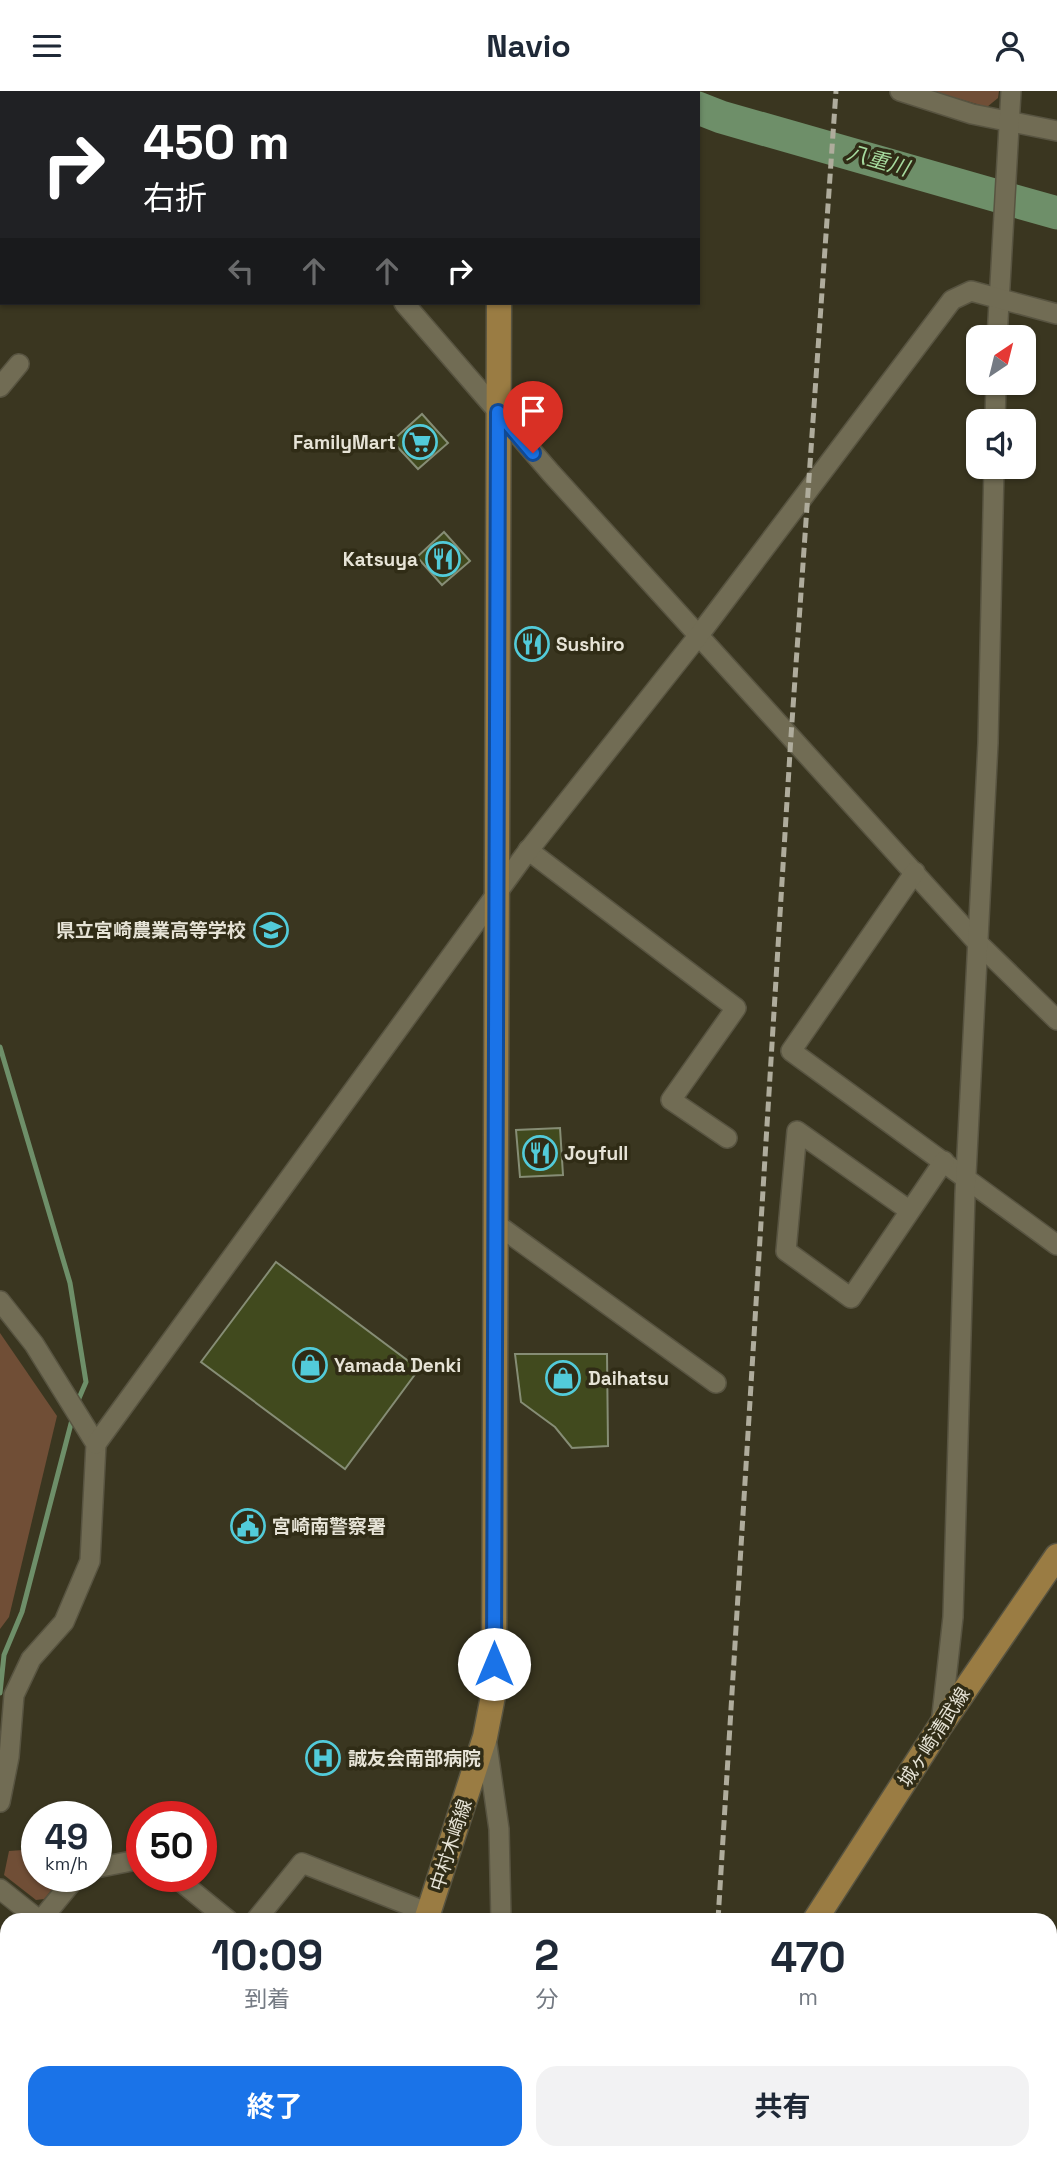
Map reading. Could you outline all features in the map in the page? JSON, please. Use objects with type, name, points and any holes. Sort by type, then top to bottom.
[{"type":"main road","name":"中村木崎線","points":[[428,1913],[485,1737],[494,1691],[499,305]]},
{"type":"main road","name":"城ヶ崎清武線","points":[[820,1913],[941,1725],[1057,1556]]},
{"type":"street","points":[[900,91],[1010,128],[1057,131]]},
{"type":"street","points":[[997,325],[1011,91]]},
{"type":"street","points":[[0,1802],[9,1757],[14,1695],[31,1659],[64,1622],[90,1561],[96,1444],[528,850],[699,635],[953,300],[971,291],[998,292],[1057,314]]},
{"type":"street","points":[[406,305],[498,412],[976,941],[1057,1020]]},
{"type":"street","points":[[0,387],[19,364]]},
{"type":"street","points":[[941,1725],[953,1617],[965,1177],[988,743],[994,479]]},
{"type":"street","points":[[528,850],[736,1008],[671,1100],[727,1139]]},
{"type":"street","points":[[915,872],[791,1051],[1057,1245]]},
{"type":"street","points":[[909,1212],[797,1131],[786,1251],[851,1298],[944,1161]]},
{"type":"street","points":[[495,1223],[716,1384]]},
{"type":"street","points":[[0,1301],[34,1343],[96,1444]]},
{"type":"street","points":[[485,1737],[499,1829],[501,1913]]},
{"type":"street","points":[[262,1913],[302,1863],[420,1913]]},
{"type":"street","points":[[0,1889],[31,1913]]},
{"type":"street","points":[[46,1913],[64,1892]]},
{"type":"street","points":[[194,1892],[219,1913]]},
{"type":"shaded area","points":[[932,91],[999,91],[998,98],[987,107]]},
{"type":"shaded area","points":[[0,1333],[57,1416],[9,1617],[0,1629]]},
{"type":"shaded area","points":[[21,1850],[21,1888],[4,1875],[9,1851]]},
{"type":"shaded area","points":[[26,1892],[50,1892],[44,1899],[36,1900]]},
{"type":"building","name":"FamilyMart","points":[[422,414],[448,443],[418,469],[392,441]]},
{"type":"building","name":"Katsuya","points":[[444,532],[470,561],[442,585],[417,557]]},
{"type":"building","name":"Joyfull","points":[[560,1128],[563,1175],[520,1177],[516,1130]]},
{"type":"building","name":"Yamada Denki","points":[[276,1262],[419,1369],[345,1469],[201,1362]]},
{"type":"building","name":"Daihatsu","points":[[515,1354],[607,1354],[608,1446],[572,1448],[555,1427],[521,1402]]},
{"type":"waterway","name":"八重川","points":[[700,109],[1057,213]]},
{"type":"waterway","points":[[0,1047],[70,1283],[86,1382],[77,1403]]},
{"type":"waterway","points":[[0,1693],[4,1655],[22,1612],[73,1416]]},
{"type":"railway","points":[[718,1913],[791,736],[836,91]]},
{"type":"place","name":"FamilyMart","points":[[420,442]]},
{"type":"place","name":"Katsuya","points":[[443,559]]},
{"type":"place","name":"Sushiro","points":[[532,644]]},
{"type":"place","name":"県立宮崎農業高等学校","points":[[271,930]]},
{"type":"place","name":"Joyfull","points":[[540,1153]]},
{"type":"place","name":"Yamada Denki","points":[[310,1365]]},
{"type":"place","name":"Daihatsu","points":[[563,1378]]},
{"type":"place","name":"宮崎南警察署","points":[[248,1526]]},
{"type":"place","name":"誠友会南部病院","points":[[323,1758]]},
{"type":"route","points":[[494,1664],[498,412],[533,453]]}]
